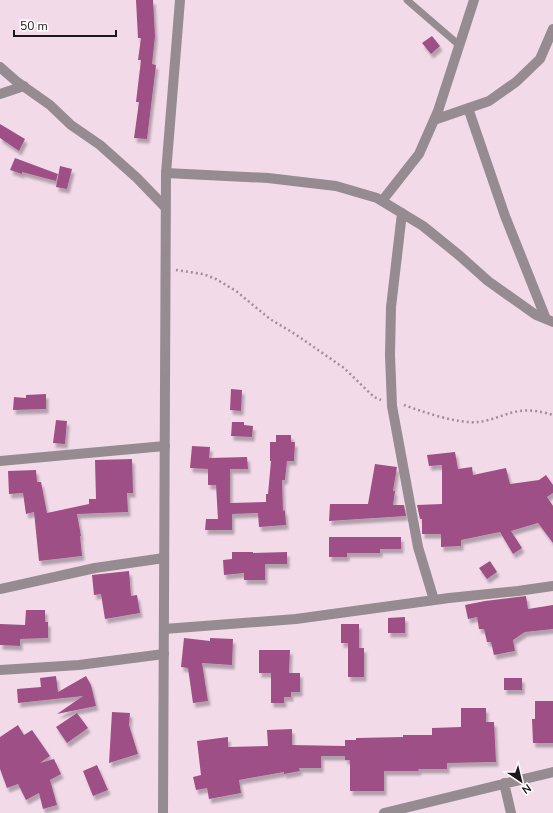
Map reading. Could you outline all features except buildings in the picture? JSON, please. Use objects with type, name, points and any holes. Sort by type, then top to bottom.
[{"type":"street","points":[[163,813],[165,207],[166,173],[180,0]]},
{"type":"street","points":[[382,201],[419,154],[438,111],[474,0]]},
{"type":"street","points":[[434,120],[489,100],[516,82],[540,59],[553,29]]},
{"type":"street","points":[[0,67],[50,105],[71,125],[100,145],[137,178],[165,207]]},
{"type":"street","points":[[0,94],[24,86]]},
{"type":"street","points":[[468,108],[505,216],[549,321]]},
{"type":"street","points":[[166,173],[268,178],[329,185],[376,198],[423,226],[488,281],[536,315],[549,321]]},
{"type":"street","points":[[402,213],[391,307],[390,355],[392,404],[418,547],[434,600]]},
{"type":"street","points":[[0,461],[164,446]]},
{"type":"street","points":[[0,589],[95,568],[164,558]]},
{"type":"street","points":[[164,629],[296,619],[434,600],[553,586]]},
{"type":"street","points":[[0,670],[79,664],[164,654]]},
{"type":"street","points":[[384,813],[553,772]]},
{"type":"street","points":[[504,784],[511,813]]},
{"type":"lane","points":[[407,0],[459,45]]},
{"type":"path","points":[[165,269],[186,270],[203,274],[236,291],[270,319],[295,334],[344,368],[374,397],[392,404],[435,415],[478,422],[529,410],[553,415]]}]
